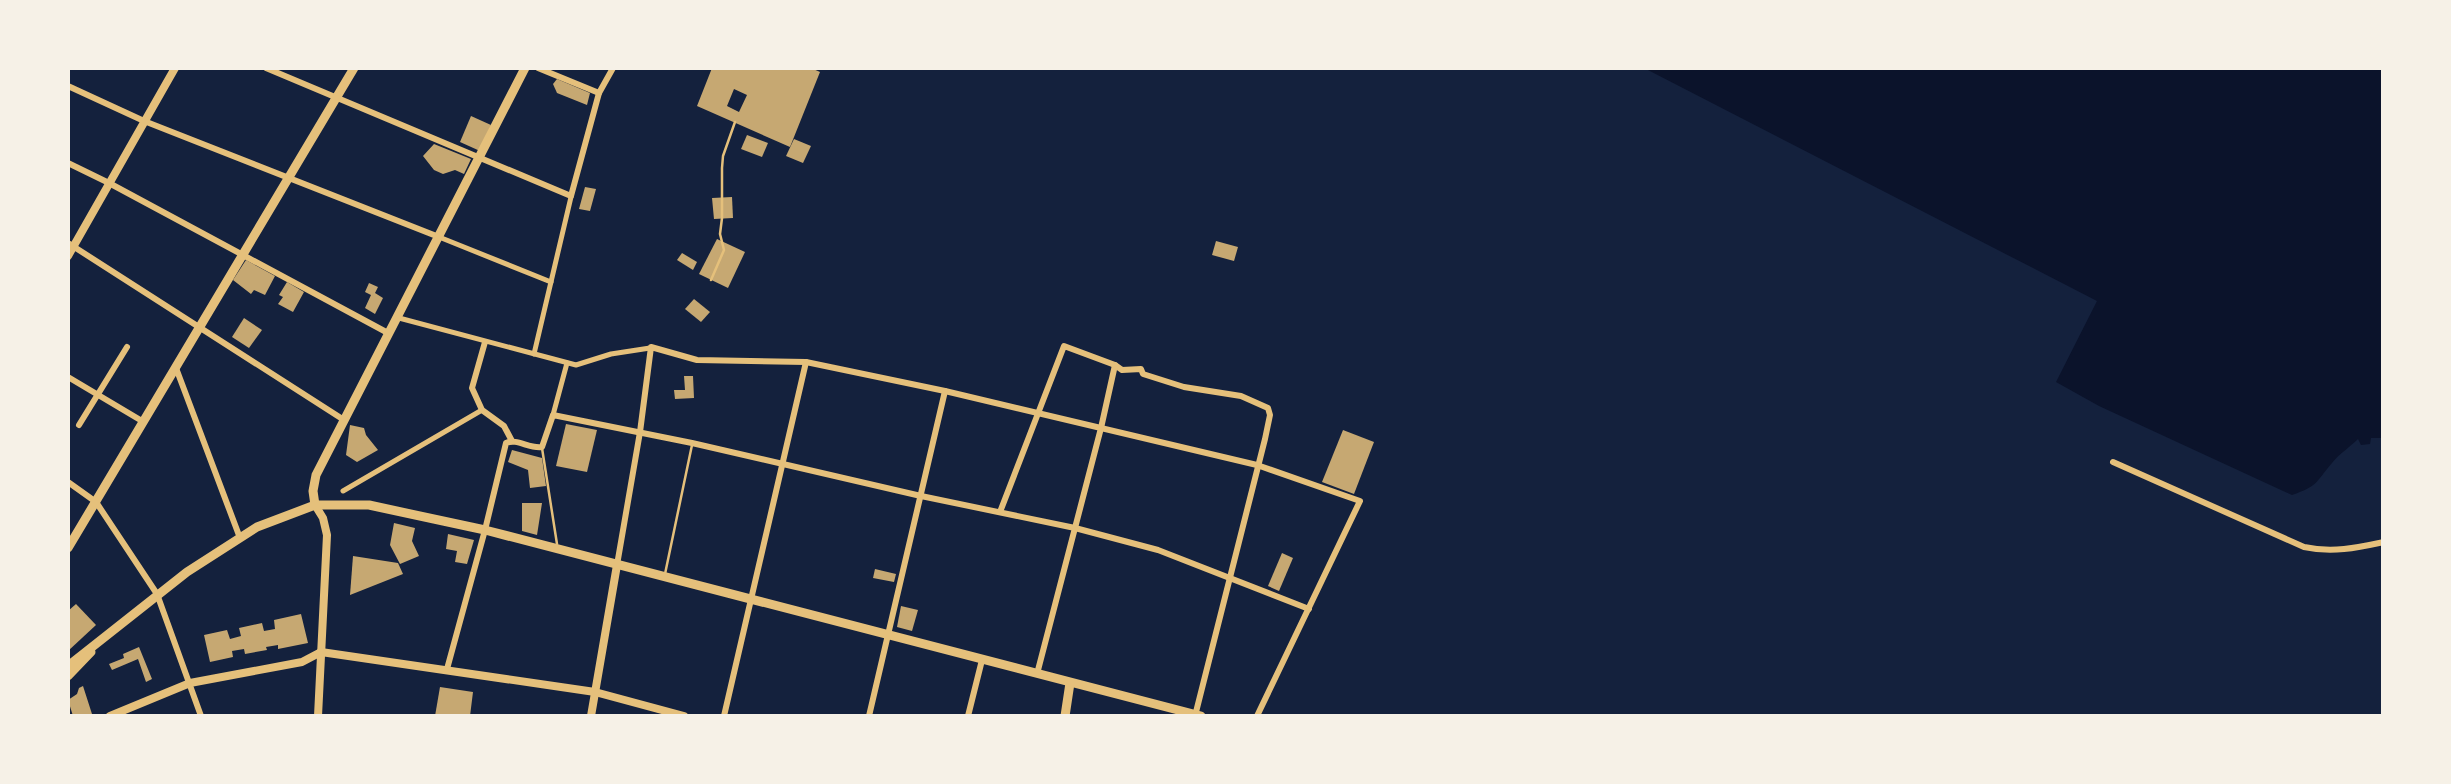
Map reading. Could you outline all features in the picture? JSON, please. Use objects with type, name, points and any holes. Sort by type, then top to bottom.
[{"type":"main road","points":[[68,548],[354,68]]},
{"type":"main road","points":[[315,505],[316,475],[524,68]]},
{"type":"main road","points":[[68,666],[157,594],[276,518],[315,505],[369,505],[485,530],[1197,716]]},
{"type":"main road","points":[[68,676],[102,638]]},
{"type":"main road","points":[[1065,716],[1070,683]]},
{"type":"street","points":[[68,256],[70,244],[175,68]]},
{"type":"street","points":[[266,68],[571,196]]},
{"type":"street","points":[[538,68],[599,93]]},
{"type":"street","points":[[534,354],[599,93],[612,68]]},
{"type":"street","points":[[68,86],[144,122],[551,282]]},
{"type":"street","points":[[68,163],[388,333]]},
{"type":"street","points":[[70,244],[344,420]]},
{"type":"street","points":[[396,317],[576,365],[651,347],[698,360],[806,362],[1039,412],[1257,465],[1360,501],[1257,716]]},
{"type":"street","points":[[485,342],[472,388],[482,410],[504,426],[512,441]]},
{"type":"street","points":[[1000,512],[1064,346],[1122,370],[1141,369],[1143,374],[1184,387],[1241,396],[1268,408],[1270,415],[1197,716]]},
{"type":"street","points":[[78,426],[127,347]]},
{"type":"street","points":[[592,716],[651,347]]},
{"type":"street","points":[[724,716],[806,362]]},
{"type":"street","points":[[447,669],[506,443],[542,447],[567,363]]},
{"type":"street","points":[[1036,674],[1115,365]]},
{"type":"street","points":[[176,368],[240,538]]},
{"type":"street","points":[[68,377],[142,421]]},
{"type":"street","points":[[869,716],[945,391]]},
{"type":"street","points":[[342,491],[482,410]]},
{"type":"street","points":[[553,415],[1075,528],[1158,550],[1309,609]]},
{"type":"street","points":[[2114,462],[2304,547],[2340,550],[2384,542]]},
{"type":"street","points":[[68,482],[96,502],[157,594],[200,716]]},
{"type":"street","points":[[315,505],[327,535],[318,716]]},
{"type":"street","points":[[110,716],[190,683],[302,662],[321,652],[595,692],[684,716]]},
{"type":"street","points":[[968,716],[982,660]]},
{"type":"lane","points":[[664,578],[692,444]]},
{"type":"lane","points":[[542,447],[558,549]]},
{"type":"path","points":[[712,280],[724,250],[720,187],[723,156],[735,122]]},
{"type":"water","points":[[1644,68],[2383,68],[2383,438],[2371,438],[2370,444],[2361,445],[2358,439],[2315,483],[2292,495],[2099,406],[2056,382],[2097,301]]},
{"type":"building","points":[[712,68],[811,68],[820,72],[790,147],[697,106]],"holes":[[[734,89],[747,95],[739,112],[727,106]]]},
{"type":"building","points":[[557,79],[590,93],[587,105],[557,93],[553,84]]},
{"type":"building","points":[[471,116],[491,125],[480,151],[460,142]]},
{"type":"building","points":[[747,135],[768,143],[762,157],[741,149]]},
{"type":"building","points":[[794,139],[811,146],[803,163],[786,156]]},
{"type":"building","points":[[434,144],[471,159],[464,174],[434,170],[423,156]]},
{"type":"building","points":[[585,187],[596,189],[590,211],[579,209]]},
{"type":"building","points":[[732,197],[733,218],[714,219],[712,198]]},
{"type":"building","points":[[717,239],[745,252],[728,288],[699,274]]},
{"type":"building","points":[[1216,241],[1238,247],[1234,261],[1212,255]]},
{"type":"building","points":[[682,253],[697,262],[693,270],[677,260]]},
{"type":"building","points":[[246,260],[275,276],[265,295],[254,290],[251,294],[233,280]]},
{"type":"building","points":[[287,282],[304,292],[293,312],[278,304]]},
{"type":"building","points":[[369,283],[378,287],[375,293],[383,298],[375,314],[365,308],[371,295],[365,292]]},
{"type":"building","points":[[694,299],[710,312],[701,322],[685,309]]},
{"type":"building","points":[[244,318],[262,330],[249,348],[232,337]]},
{"type":"building","points":[[684,376],[693,376],[694,398],[675,399],[674,390],[685,390]]},
{"type":"building","points":[[566,424],[597,430],[587,472],[556,466]]},
{"type":"building","points":[[350,425],[364,428],[378,450],[357,462],[346,455]]},
{"type":"building","points":[[1343,430],[1374,442],[1354,494],[1322,482]]},
{"type":"building","points":[[512,450],[542,458],[546,486],[530,488],[528,470],[508,462]]},
{"type":"building","points":[[522,503],[542,503],[537,535],[522,531]]},
{"type":"building","points":[[394,523],[415,528],[412,541],[419,556],[400,564],[390,545]]},
{"type":"building","points":[[448,534],[474,540],[467,564],[455,562],[457,551],[446,549]]},
{"type":"building","points":[[1282,553],[1293,558],[1279,591],[1268,586]]},
{"type":"building","points":[[353,556],[398,563],[403,574],[350,595]]},
{"type":"building","points":[[875,569],[896,574],[894,582],[873,578]]},
{"type":"building","points":[[76,604],[96,625],[68,651],[68,611]]},
{"type":"building","points":[[901,606],[918,610],[912,631],[897,627]]},
{"type":"building","points":[[301,614],[308,643],[278,649],[278,645],[266,647],[267,650],[245,654],[244,649],[232,651],[233,657],[210,662],[204,635],[227,630],[230,639],[241,636],[239,628],[262,623],[264,631],[275,629],[274,620]]},
{"type":"building","points":[[139,647],[152,679],[146,682],[138,659],[112,670],[109,664]]},
{"type":"building","points":[[83,686],[92,714],[73,716],[68,700]]},
{"type":"building","points":[[440,687],[473,692],[470,716],[435,716]]}]
